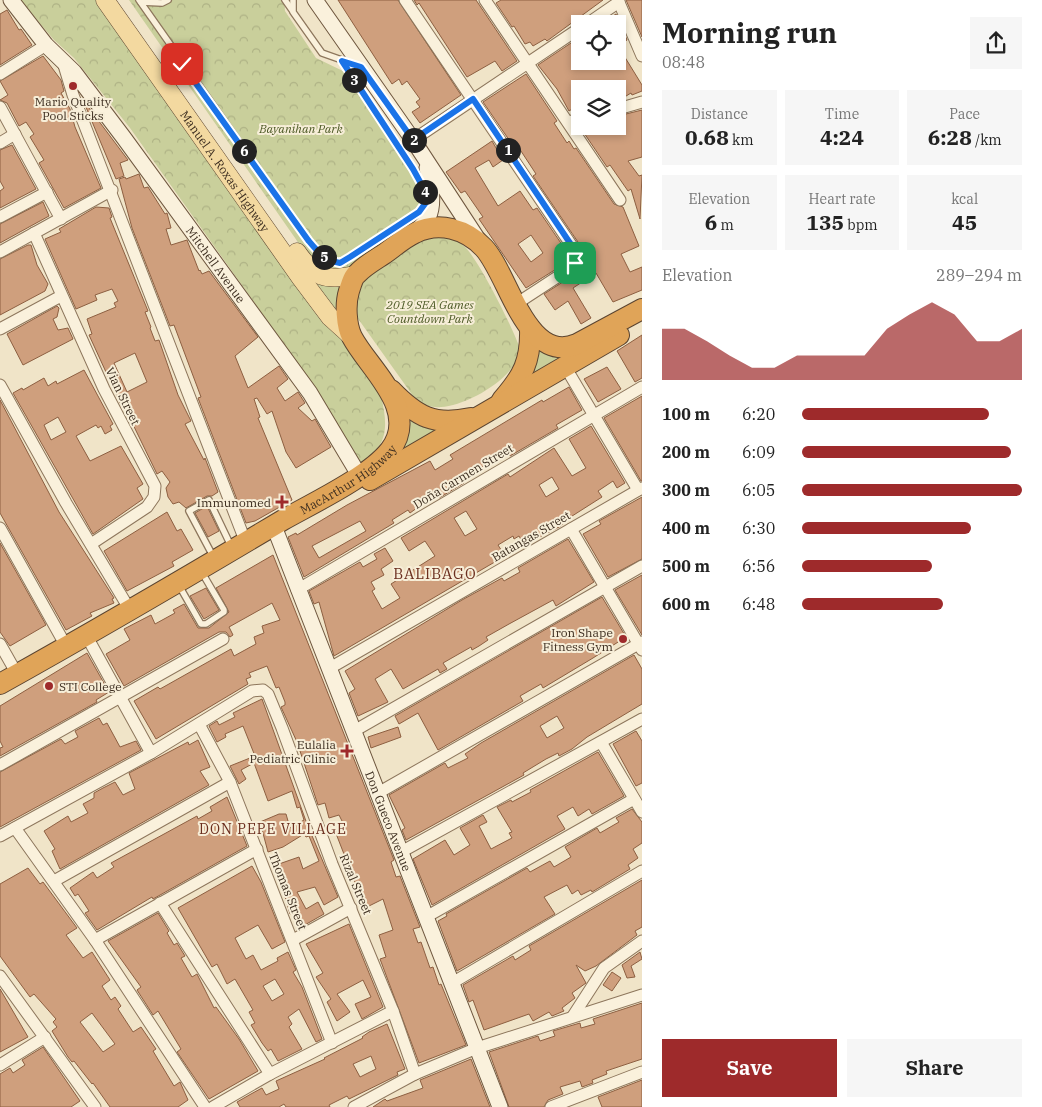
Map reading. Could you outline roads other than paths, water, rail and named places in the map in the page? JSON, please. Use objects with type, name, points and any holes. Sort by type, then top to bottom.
[{"type":"highway","points":[[355,274],[414,233],[440,226],[462,232],[484,248],[530,329],[547,343],[556,347],[569,347],[642,309]]},
{"type":"highway","name":"MacArthur Highway","points":[[0,684],[66,646],[88,638],[181,590],[239,547],[379,462],[396,440],[397,417],[390,389],[352,337],[347,297],[355,274]]},
{"type":"highway","name":"MacArthur Highway","points":[[0,694],[130,610],[277,534],[566,368],[642,322]]},
{"type":"highway","points":[[390,389],[410,410],[432,420],[461,420],[488,412],[526,367],[530,346],[530,329]]},
{"type":"main road","name":"Mitchell Avenue","points":[[11,0],[46,45],[63,60],[124,138],[310,393],[359,475]]},
{"type":"main road","name":"Manuel A. Roxas Highway","points":[[105,0],[300,277],[330,317],[352,337]]},
{"type":"main road","name":"Manuel A. Roxas Highway","points":[[119,0],[310,270],[330,278],[355,274]]},
{"type":"main road","points":[[316,0],[413,140],[484,248]]},
{"type":"main road","points":[[414,233],[428,218],[431,203],[430,178],[424,158]]},
{"type":"main road","name":"Don Gueco Avenue","points":[[277,534],[500,1107]]},
{"type":"street","points":[[0,3],[6,0]]},
{"type":"street","points":[[406,0],[576,254],[575,263],[571,268],[516,304]]},
{"type":"street","points":[[489,1],[528,64],[620,200]]},
{"type":"street","points":[[599,15],[618,1],[642,56]]},
{"type":"street","points":[[413,140],[571,34]]},
{"type":"street","points":[[0,74],[46,45]]},
{"type":"street","points":[[63,60],[73,95],[112,190],[239,547]]},
{"type":"street","points":[[626,107],[642,102]]},
{"type":"street","points":[[0,107],[4,123],[15,134],[62,219]]},
{"type":"street","points":[[0,143],[15,134]]},
{"type":"street","points":[[0,252],[112,190]]},
{"type":"street","points":[[0,217],[47,192]]},
{"type":"street","name":"Vian Street","points":[[34,234],[104,389],[154,486],[154,497],[147,506],[90,544]]},
{"type":"street","points":[[0,329],[61,296]]},
{"type":"street","points":[[566,368],[640,489]]},
{"type":"street","points":[[0,385],[90,544],[130,610]]},
{"type":"street","name":"Doña Carmen Street","points":[[298,590],[642,387]]},
{"type":"street","name":"Batangas Street","points":[[330,668],[640,489]]},
{"type":"street","points":[[0,528],[66,646]]},
{"type":"street","points":[[378,793],[641,646],[571,529]]},
{"type":"street","points":[[354,731],[642,566]]},
{"type":"street","points":[[88,638],[152,753]]},
{"type":"street","points":[[0,765],[57,735],[120,696],[223,639]]},
{"type":"street","points":[[0,644],[17,674]]},
{"type":"street","name":"Rizal Street","points":[[199,724],[252,691],[263,690],[268,694],[332,864],[393,1011],[415,1074]]},
{"type":"street","points":[[401,852],[642,719]]},
{"type":"street","points":[[0,836],[152,753],[199,724]]},
{"type":"street","name":"Thomas Street","points":[[199,724],[230,782],[332,1044]]},
{"type":"street","points":[[602,742],[642,812]]},
{"type":"street","points":[[54,881],[230,782]]},
{"type":"street","points":[[426,917],[634,799]]},
{"type":"street","points":[[14,828],[95,940],[205,1107]]},
{"type":"street","points":[[95,940],[257,849]]},
{"type":"street","points":[[452,983],[642,871]]},
{"type":"street","points":[[160,903],[270,1074]]},
{"type":"street","points":[[293,940],[351,908]]},
{"type":"street","points":[[573,1016],[604,968],[642,941]]},
{"type":"street","points":[[0,976],[94,1107]]},
{"type":"street","points":[[354,1107],[415,1074],[477,1048],[642,995]]},
{"type":"street","points":[[213,1107],[270,1074],[332,1044],[393,1011]]},
{"type":"street","points":[[0,1065],[45,1037]]},
{"type":"street","points":[[551,1107],[642,1072]]},
{"type":"lane","points":[[140,1],[162,3],[168,0]]},
{"type":"lane","points":[[285,0],[322,53],[361,67]]},
{"type":"lane","points":[[293,0],[293,12]]},
{"type":"lane","points":[[140,1],[308,240],[320,255],[340,263],[419,212],[427,201],[424,189],[413,169],[342,61]]},
{"type":"lane","points":[[181,590],[201,624],[206,624],[224,612],[189,511],[210,501],[239,547]]},
{"type":"place","name":"Mario Quality Pool Sticks","points":[[73,86]]},
{"type":"place","name":"Immunomed","points":[[282,502]]},
{"type":"place","name":"Iron Shape Fitness Gym","points":[[623,639]]},
{"type":"place","name":"STI College","points":[[49,686]]},
{"type":"place","name":"Eulalia Pediatric Clinic","points":[[347,751]]},
{"type":"district","name":"BALIBAGO","points":[[435,573]]},
{"type":"district","name":"DON PEPE VILLAGE","points":[[273,829]]},
{"type":"park label","name":"Bayanihan Park","points":[[301,128]]},
{"type":"park label","name":"2019 SEA Games Countdown Park","points":[[430,311]]}]
